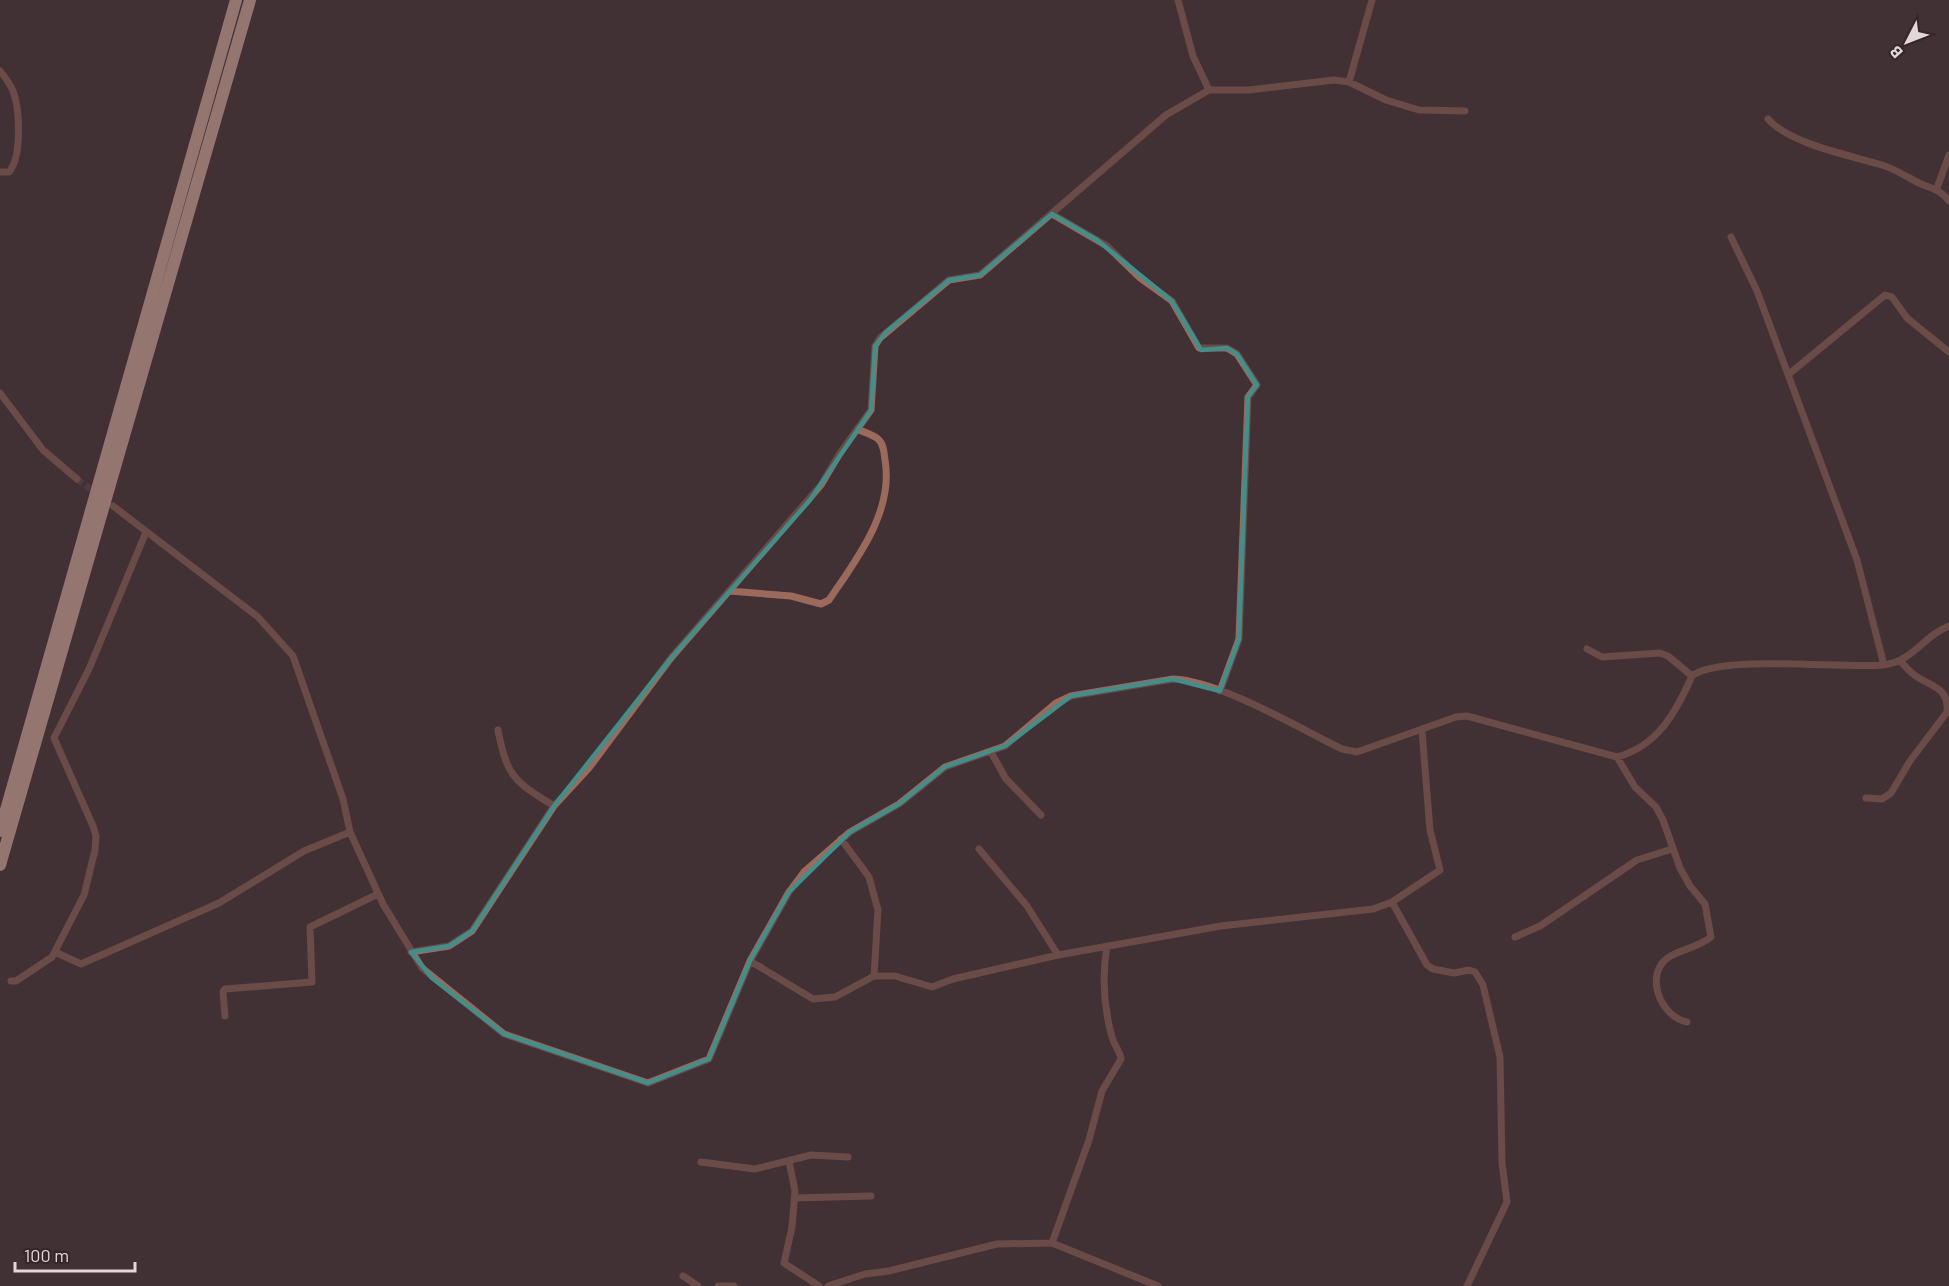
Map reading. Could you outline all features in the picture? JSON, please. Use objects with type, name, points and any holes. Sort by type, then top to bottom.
[{"type":"highway","points":[[0,831],[236,0]]},
{"type":"highway","points":[[0,865],[250,0]]},
{"type":"street","points":[[1178,0],[1193,56],[1209,90]]},
{"type":"street","points":[[1349,82],[1372,0]]},
{"type":"street","points":[[0,71],[13,91],[18,121],[16,160],[9,172],[0,172]]},
{"type":"street","points":[[411,952],[449,946],[472,930],[554,806],[583,776],[663,669],[769,542],[810,500],[873,405],[875,346],[880,338],[949,280],[980,275],[1166,115],[1209,90],[1249,90],[1334,81],[1349,82],[1386,100],[1419,110],[1465,111]]},
{"type":"street","points":[[1768,119],[1780,131],[1831,151],[1883,165],[1928,187],[1937,188],[1949,201]]},
{"type":"street","points":[[1937,188],[1949,155]]},
{"type":"street","points":[[1052,214],[1107,246],[1140,278],[1172,301],[1199,348],[1227,348],[1237,354],[1257,385],[1248,397],[1239,639],[1221,691]]},
{"type":"street","points":[[1731,237],[1757,291],[1858,562],[1884,665]]},
{"type":"street","points":[[1789,374],[1885,295],[1892,297],[1907,318],[1949,352]]},
{"type":"street","points":[[0,393],[43,450],[78,479]]},
{"type":"street","points":[[729,591],[791,596],[821,604],[830,600],[868,538],[880,513],[886,491],[883,446],[876,438],[857,429]]},
{"type":"street","points":[[113,506],[258,617],[287,646],[293,656],[336,778],[350,832],[378,894],[411,952],[432,978],[504,1034],[648,1083],[709,1059],[750,961],[799,877],[841,839],[855,828],[899,804],[945,767],[991,752],[1012,741],[1056,704],[1084,693],[1173,679],[1188,680],[1221,691],[1342,749],[1357,752],[1422,731],[1456,717],[1467,716],[1617,757],[1639,748],[1656,734],[1676,712],[1692,676],[1697,672],[1721,667],[1797,663],[1884,665],[1914,654],[1949,626]]},
{"type":"street","points":[[11,981],[46,964],[55,952],[84,895],[96,837],[54,738],[89,669],[146,532]]},
{"type":"street","points":[[1587,649],[1602,657],[1660,653],[1692,676]]},
{"type":"street","points":[[1866,798],[1882,799],[1891,793],[1910,761],[1947,712],[1947,696],[1918,678],[1900,661]]},
{"type":"street","points":[[498,730],[507,768],[533,793],[554,806]]},
{"type":"street","points":[[750,961],[813,999],[835,997],[874,976],[895,976],[932,987],[961,977],[1107,946],[1221,926],[1373,909],[1392,902],[1440,870],[1430,830],[1422,731]]},
{"type":"street","points":[[991,752],[1006,779],[1041,815]]},
{"type":"street","points":[[1617,757],[1635,787],[1656,807],[1663,820],[1672,849],[1690,886],[1706,904],[1711,934],[1709,939],[1669,957],[1659,975],[1659,1003],[1668,1012],[1687,1022]]},
{"type":"street","points":[[55,952],[81,964],[219,903],[304,851],[350,832]]},
{"type":"street","points":[[841,839],[869,877],[878,910],[874,976]]},
{"type":"street","points":[[979,849],[1027,906],[1058,955]]},
{"type":"street","points":[[1515,937],[1540,926],[1637,860],[1672,849]]},
{"type":"street","points":[[225,1016],[223,992],[225,989],[312,982],[310,927],[378,894]]},
{"type":"street","points":[[1392,902],[1427,965],[1433,969],[1454,973],[1475,972],[1483,985],[1500,1057],[1502,1163],[1507,1202],[1467,1286]]},
{"type":"street","points":[[1052,1243],[1089,1140],[1102,1091],[1121,1059],[1112,1037],[1106,996],[1104,967],[1107,946]]},
{"type":"street","points":[[702,1162],[755,1170],[811,1155],[849,1157]]},
{"type":"street","points":[[789,1161],[794,1198],[792,1227],[784,1263],[819,1286]]},
{"type":"street","points":[[794,1198],[870,1196]]},
{"type":"street","points":[[828,1286],[865,1274],[889,1272],[997,1244],[1052,1243],[1158,1286]]},
{"type":"street","points":[[683,1276],[698,1286]]},
{"type":"street","points":[[718,1286],[734,1286]]},
{"type":"highlighted area","points":[[1052,214],[1097,240],[1172,301],[1201,350],[1227,348],[1237,354],[1257,385],[1248,397],[1239,639],[1220,691],[1173,679],[1071,696],[1005,746],[945,767],[899,804],[850,832],[789,892],[750,961],[709,1059],[648,1083],[504,1034],[432,978],[411,952],[449,946],[472,931],[554,806],[671,658],[810,500],[871,410],[875,346],[885,333],[949,280],[980,275]]},
{"type":"tunnel","points":[[77,479],[97,494]]}]
